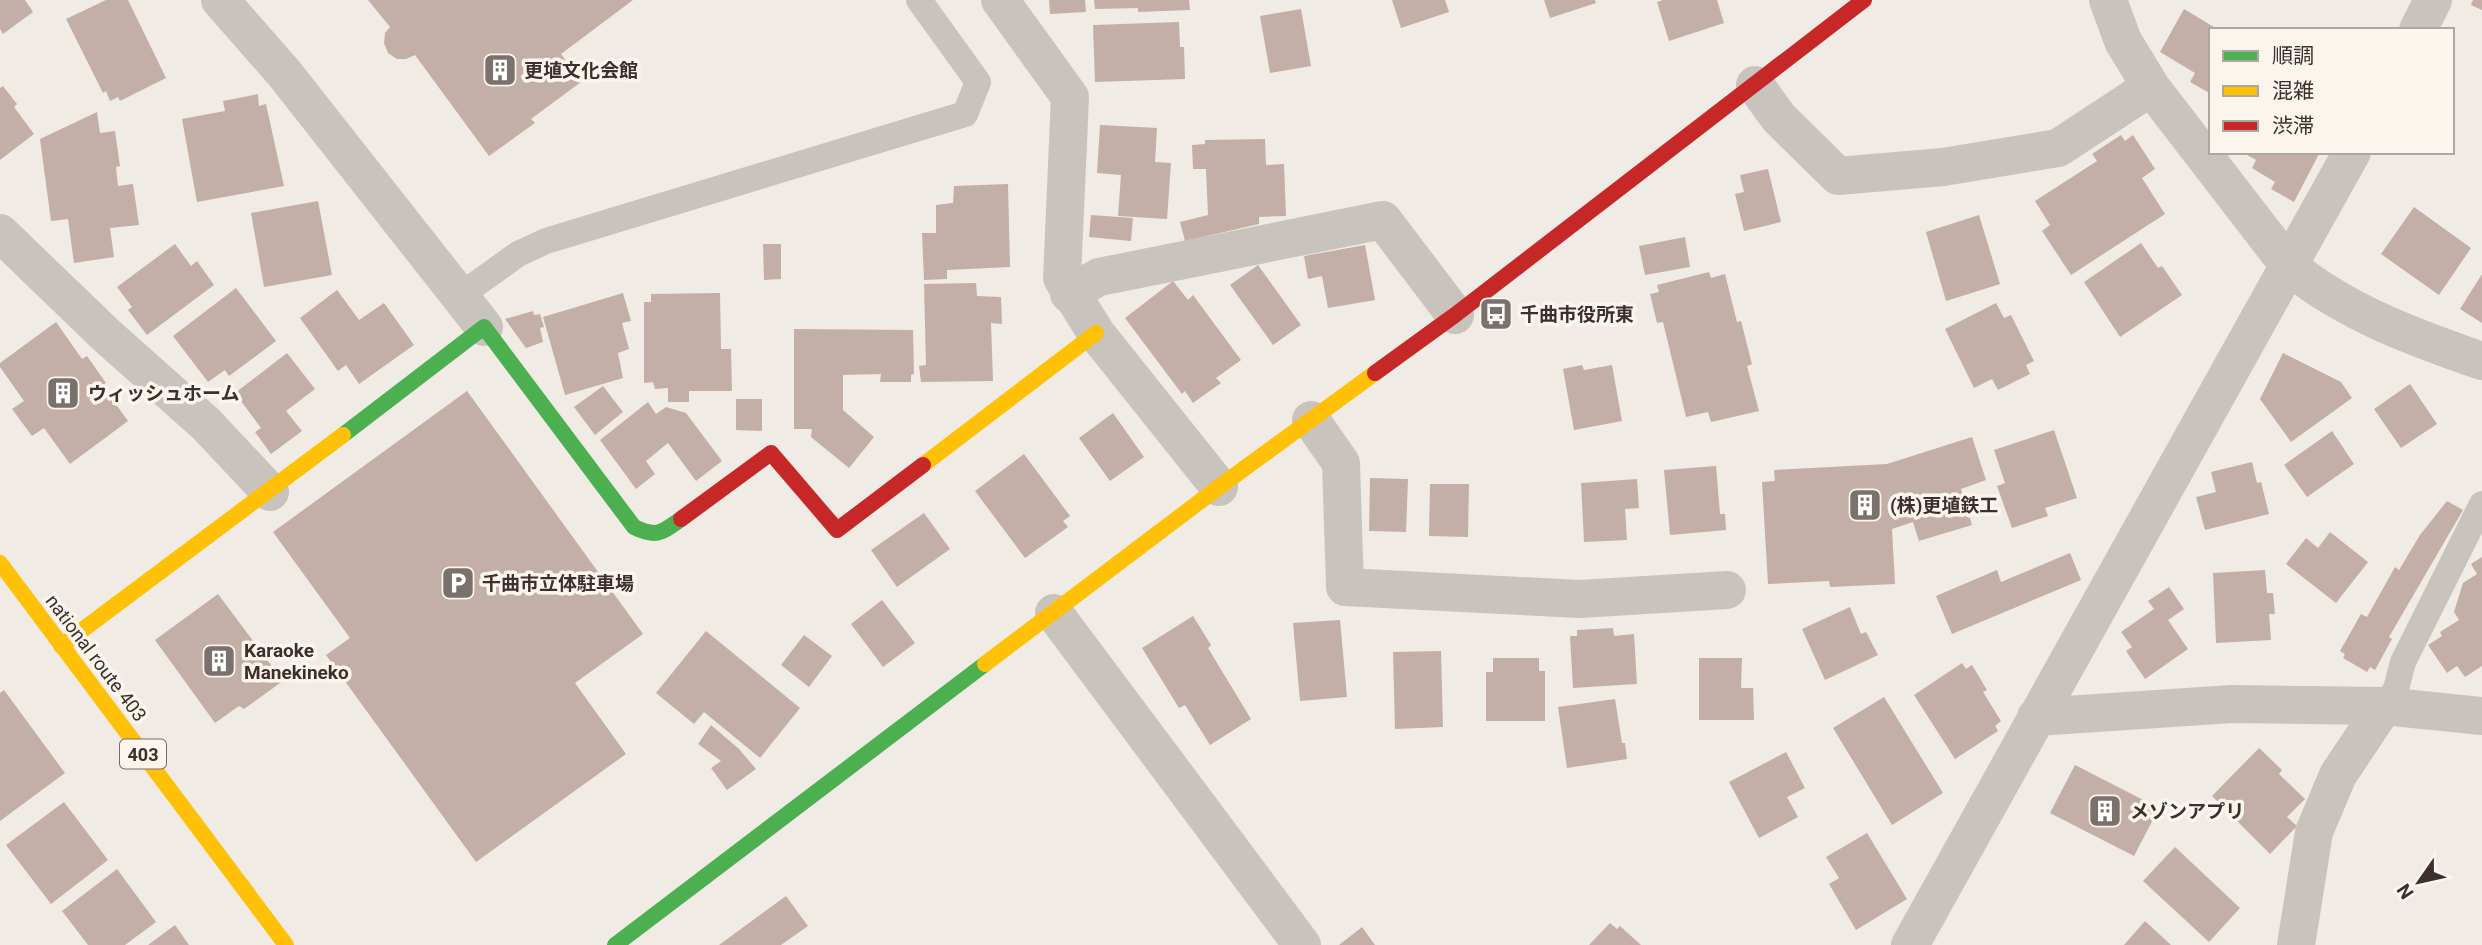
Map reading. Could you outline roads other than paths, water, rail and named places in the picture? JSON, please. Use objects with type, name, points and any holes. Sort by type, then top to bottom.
[{"type":"main road","points":[[615,945],[1219,487],[1455,314],[1864,0]]},
{"type":"main road","points":[[61,646],[270,492],[484,327],[634,527],[649,534],[661,533],[771,453],[837,530],[1096,333]]},
{"type":"main road","name":"national route 403","points":[[0,563],[286,945]]},
{"type":"street","points":[[220,0],[284,73],[484,327]]},
{"type":"street","points":[[1000,0],[1070,97],[1062,278],[1096,333],[1219,487]]},
{"type":"street","points":[[2108,0],[2123,41],[2151,87],[2289,266],[2311,284],[2350,307],[2428,343],[2482,361]]},
{"type":"street","points":[[2419,28],[2433,0]]},
{"type":"street","points":[[1755,85],[1779,118],[1838,176],[1943,167],[2058,148],[2151,87]]},
{"type":"street","points":[[1910,945],[2351,154]]},
{"type":"street","points":[[1069,293],[1099,277],[1383,220],[1455,314]]},
{"type":"street","points":[[0,233],[106,335],[206,424],[270,492]]},
{"type":"street","points":[[1311,420],[1341,463],[1345,587],[1580,598],[1727,590]]},
{"type":"street","points":[[1054,613],[1302,945]]},
{"type":"street","points":[[2036,718],[2232,704],[2384,706],[2482,716]]},
{"type":"street","points":[[2296,945],[2314,832],[2338,775],[2384,706]]},
{"type":"lane","points":[[461,295],[518,254],[547,241],[965,114],[978,82],[919,0]]},
{"type":"lane","points":[[2384,706],[2396,689],[2403,662],[2482,504]]},
{"type":"place","name":"更埴文化会館","points":[[500,70]]},
{"type":"place","name":"千曲市役所東","points":[[1496,314]]},
{"type":"place","name":"ウィッシュホーム","points":[[63,393]]},
{"type":"place","name":"(株)更埴鉄工","points":[[1865,505]]},
{"type":"place","name":"千曲市立体駐車場","points":[[458,583]]},
{"type":"place","name":"Karaoke Manekineko","points":[[219,661]]},
{"type":"place","name":"メゾンアプリ","points":[[2105,811]]}]
